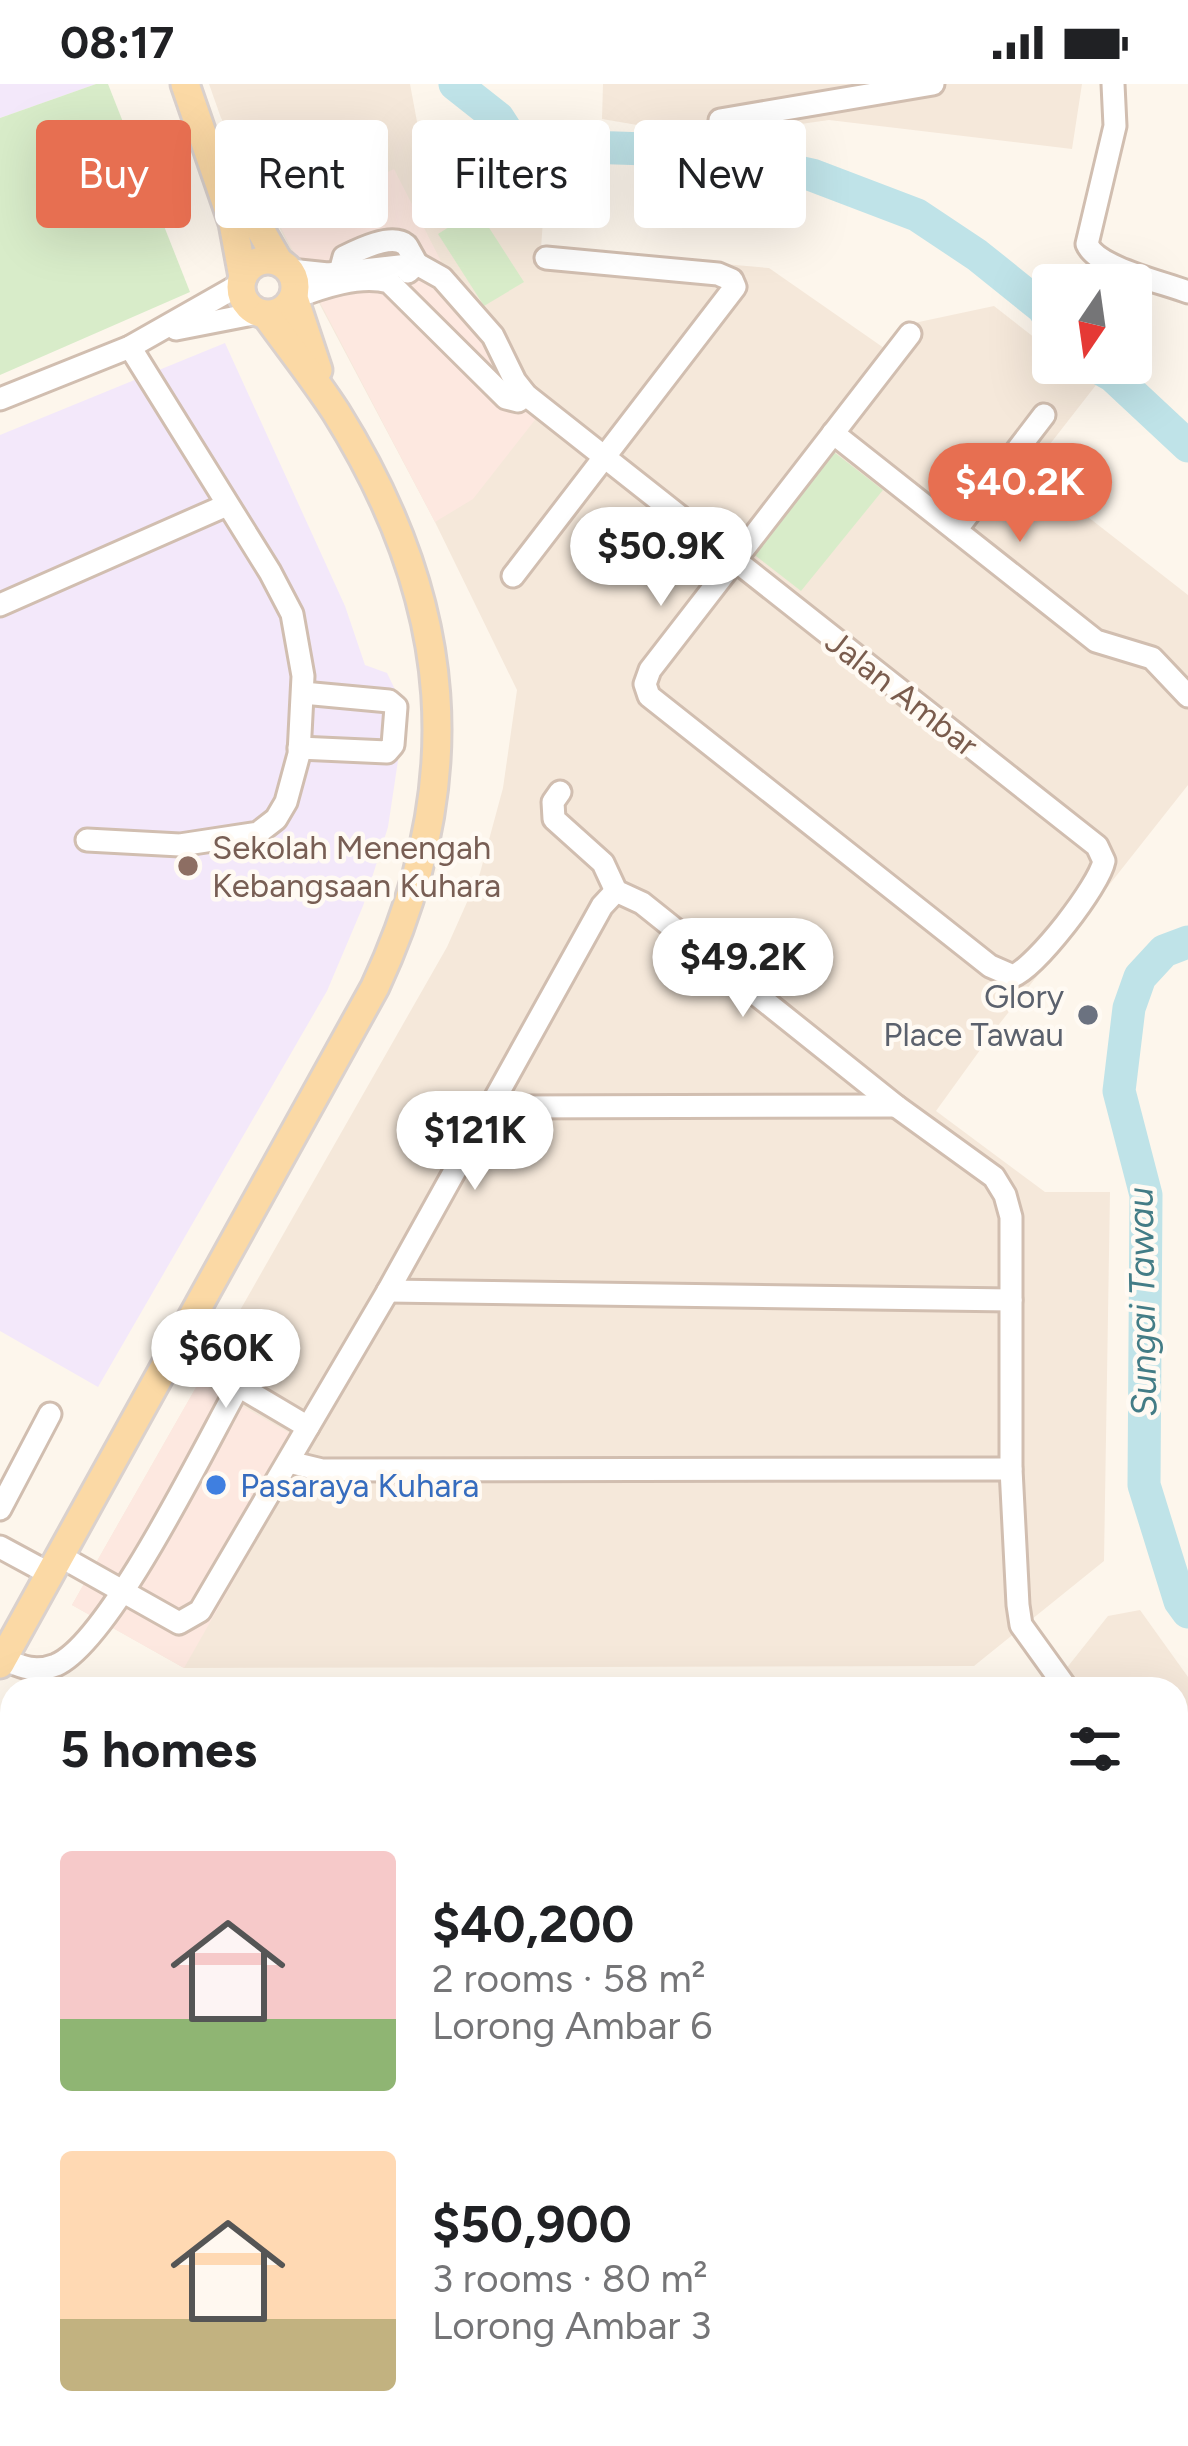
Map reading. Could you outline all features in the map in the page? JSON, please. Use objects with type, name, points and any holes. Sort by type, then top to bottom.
[{"type":"main road","points":[[185,84],[233,223],[244,301],[262,314],[336,412]]},
{"type":"main road","points":[[1,1661],[376,987],[410,904],[432,809],[439,739],[436,668],[420,604],[391,520],[336,412],[288,277],[200,122]]},
{"type":"main road","points":[[242,280],[262,260],[288,277]]},
{"type":"main road","points":[[262,314],[283,311],[288,277]]},
{"type":"street","points":[[720,120],[933,84]]},
{"type":"street","points":[[1113,84],[1114,126],[1087,244],[1092,256],[1107,265],[1188,292]]},
{"type":"street","points":[[513,576],[735,287],[732,280],[718,274],[547,258]]},
{"type":"street","points":[[288,277],[417,264]]},
{"type":"street","points":[[288,277],[322,287],[381,279],[402,295],[405,276],[417,264]]},
{"type":"street","name":"Jalan Ambar","points":[[417,264],[442,278],[493,336],[526,394],[1097,846],[1104,861],[1098,879],[1031,964],[1013,976],[1002,974],[649,696],[645,684],[650,670],[734,560]]},
{"type":"street","points":[[0,399],[157,333],[242,280]]},
{"type":"street","name":"Jalan Ambar","points":[[402,295],[506,398],[518,401],[526,394]]},
{"type":"street","points":[[157,333],[262,314]]},
{"type":"street","points":[[734,560],[910,334]]},
{"type":"street","points":[[87,840],[159,845],[259,833],[277,819],[286,802],[299,748],[303,693],[292,614],[130,346]]},
{"type":"street","points":[[956,530],[1044,416]]},
{"type":"street","points":[[833,433],[1096,640],[1152,658],[1184,687]]},
{"type":"street","points":[[0,605],[226,506]]},
{"type":"street","points":[[299,748],[387,752],[393,745],[396,707],[389,701],[303,693]]},
{"type":"street","points":[[560,792],[553,802],[554,818],[603,863],[616,891],[642,904],[896,1106],[994,1177],[1005,1195],[1011,1217],[1011,1468],[1021,1625],[1056,1677]]},
{"type":"street","points":[[0,1577],[6,1551],[123,1592],[179,1623],[191,1620],[200,1610],[388,1291],[602,906],[616,891]]},
{"type":"street","points":[[490,1108],[896,1106]]},
{"type":"street","points":[[388,1291],[1011,1300]]},
{"type":"street","points":[[173,1347],[308,1427]]},
{"type":"street","points":[[1,1661],[31,1670],[62,1663],[95,1631],[123,1592],[238,1385]]},
{"type":"street","points":[[0,1509],[50,1414]]},
{"type":"street","points":[[289,1462],[322,1470],[1011,1468]]},
{"type":"shaded area","points":[[0,84],[96,84],[0,118]]},
{"type":"shaded area","points":[[209,84],[410,84],[417,120],[412,120],[412,228],[542,228],[541,248],[769,268],[884,348],[900,326],[994,306],[1032,336],[1032,384],[1096,385],[1029,471],[1188,595],[1188,785],[936,1111],[1045,1192],[1110,1192],[1104,1561],[974,1666],[184,1668],[72,1605],[447,947],[480,873],[503,788],[517,690],[435,522],[279,228],[388,228],[388,120],[221,118]]},
{"type":"shaded area","points":[[603,84],[1082,84],[1072,149],[829,120],[634,120],[634,124],[602,119]]},
{"type":"shaded area","points":[[394,169],[412,204],[412,228],[424,228],[538,416],[473,499],[435,522],[281,228],[388,228],[388,172]]},
{"type":"shaded area","name":"Sekolah Menengah Kebangsaan Kuhara","points":[[225,343],[345,606],[365,665],[387,673],[402,704],[399,754],[388,827],[363,906],[327,991],[98,1387],[0,1331],[0,435]]},
{"type":"shaded area","points":[[199,1382],[311,1445],[184,1668],[72,1605]]},
{"type":"shaded area","points":[[1140,1610],[1188,1677],[1060,1677],[1108,1616]]},
{"type":"green space","points":[[96,84],[108,84],[122,120],[36,120],[36,228],[165,228],[190,292],[0,375],[0,118]]},
{"type":"green space","points":[[447,228],[489,228],[524,282],[484,306],[438,234]]},
{"type":"green space","points":[[834,452],[883,490],[801,591],[752,553]]},
{"type":"waterway","name":"Sungai Tawau","points":[[455,84],[498,118],[525,160],[541,164],[586,147],[647,149],[749,161],[812,175],[917,215],[1032,299]]},
{"type":"waterway","name":"Sungai Tawau","points":[[1122,384],[1188,446]]},
{"type":"waterway","name":"Sungai Tawau","points":[[1188,942],[1164,951],[1140,977],[1129,1008],[1119,1091],[1146,1195],[1144,1485],[1180,1601],[1188,1612]]},
{"type":"place","name":"Sekolah Menengah Kebangsaan Kuhara","points":[[188,866]]},
{"type":"place","name":"Glory Place Tawau","points":[[1088,1015]]},
{"type":"place","name":"Pasaraya Kuhara","points":[[216,1485]]}]
